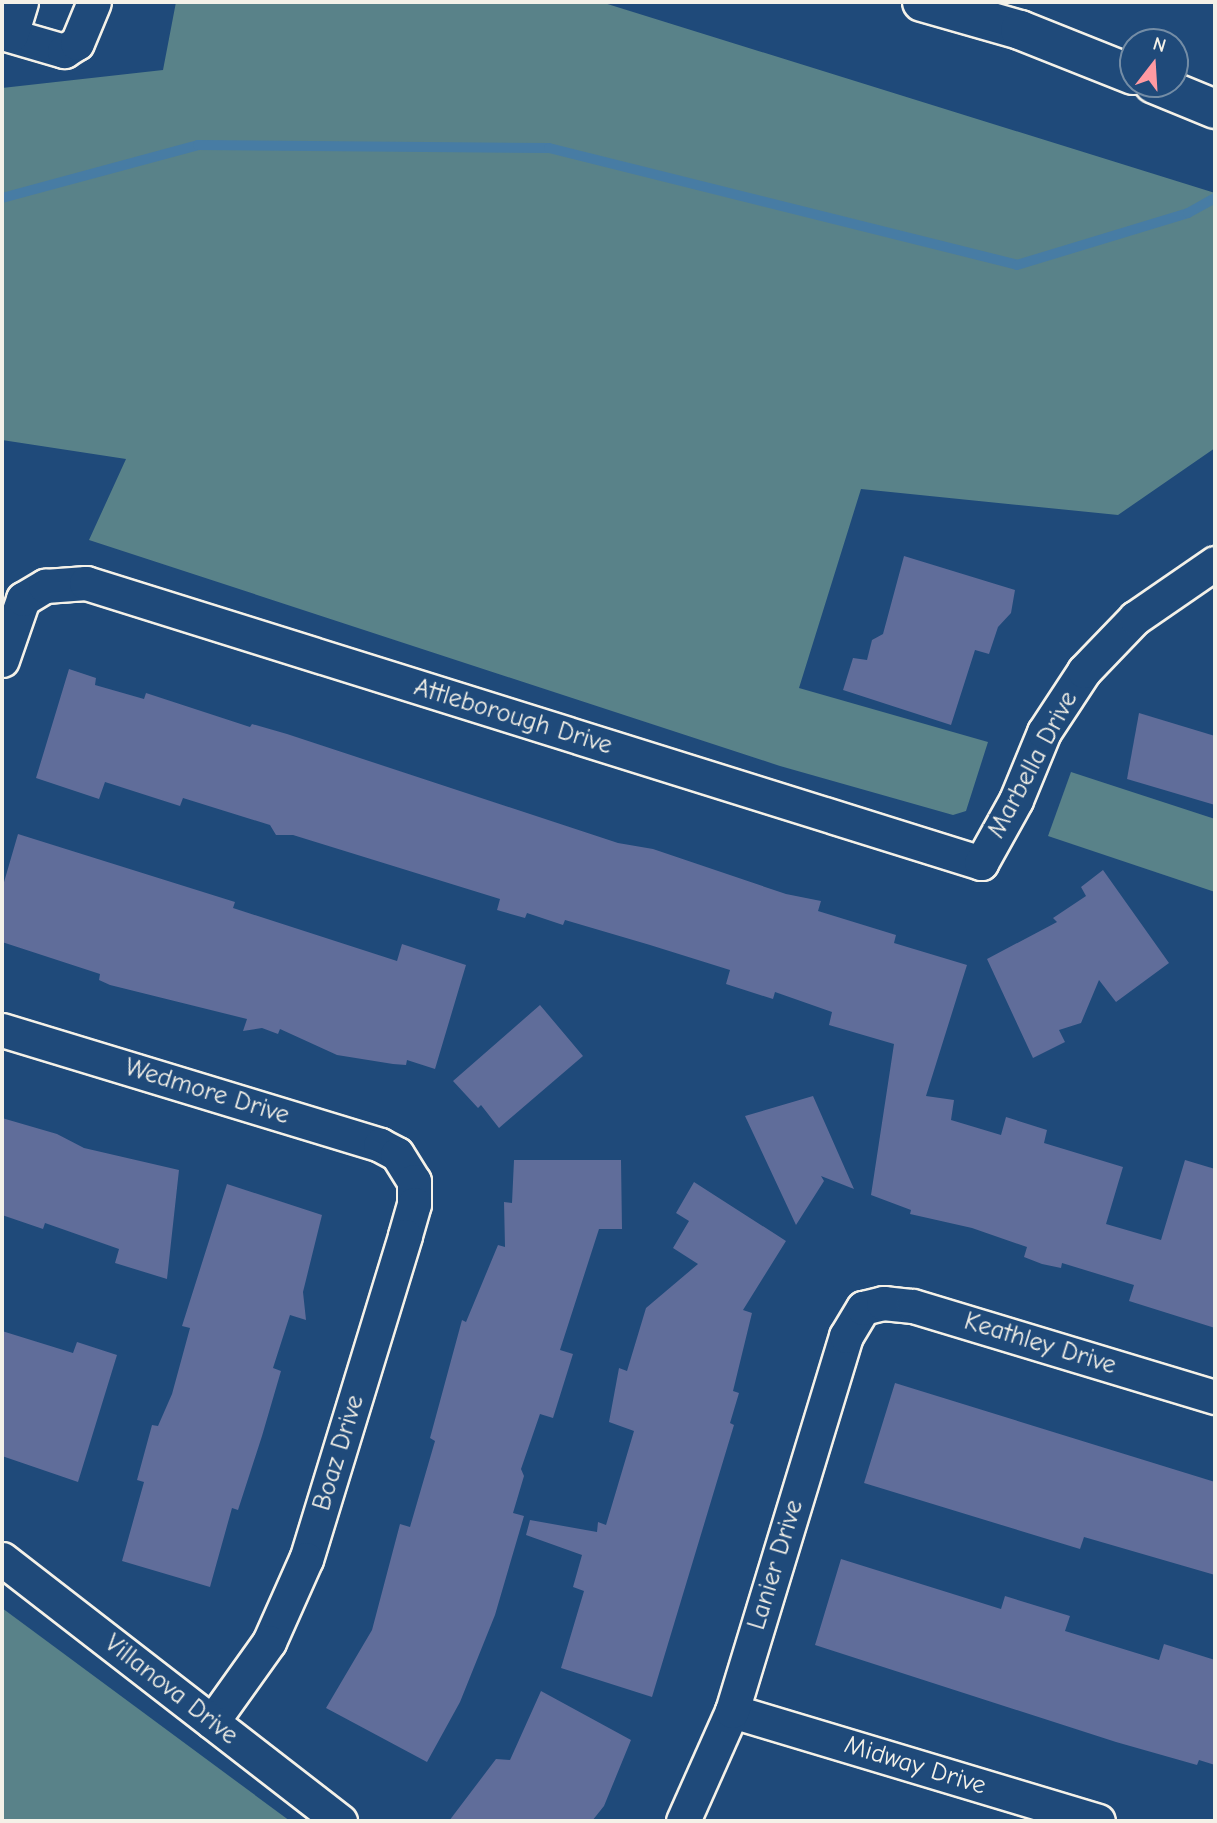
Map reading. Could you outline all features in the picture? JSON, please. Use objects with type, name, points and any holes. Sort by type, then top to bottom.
[{"type":"main road","points":[[922,2],[1020,30],[1119,69]]},
{"type":"main road","points":[[1188,98],[1215,109]]},
{"type":"street","points":[[21,2],[6,34],[57,51],[77,43],[94,2]]},
{"type":"street","name":"Marbella Drive","points":[[981,863],[1016,800],[1044,732],[1084,671],[1135,618],[1215,563]]},
{"type":"street","name":"Attleborough Drive","points":[[2,660],[23,599],[45,586],[86,583],[981,863]]},
{"type":"street","name":"Wedmore Drive","points":[[2,1030],[352,1135],[397,1154],[407,1165]]},
{"type":"street","name":"Boaz Drive","points":[[212,1722],[270,1643],[306,1559],[414,1204],[414,1181],[407,1165]]},
{"type":"street","name":"Keathley Drive","points":[[863,1308],[883,1303],[913,1306],[1215,1397]]},
{"type":"street","name":"Lanier Drive","points":[[683,1821],[732,1711],[846,1336],[863,1308]]},
{"type":"street","name":"Villanova Drive","points":[[2,1559],[340,1821]]},
{"type":"street","name":"Midway Drive","points":[[732,1711],[1098,1821]]},
{"type":"green space","points":[[176,2],[601,2],[1215,193],[1215,448],[1118,515],[861,489],[799,688],[988,742],[966,811],[953,815],[780,766],[89,540],[126,459],[2,440],[2,88],[163,70]]},
{"type":"green space","points":[[1071,772],[1215,819],[1215,892],[1048,836]]},
{"type":"green space","points":[[2,1608],[290,1821],[2,1821]]},
{"type":"building","points":[[904,556],[1015,590],[1011,613],[998,627],[989,654],[975,650],[951,725],[843,690],[853,658],[867,660],[872,640],[883,634]]},
{"type":"building","points":[[69,669],[96,678],[95,685],[144,699],[146,693],[250,727],[252,724],[287,734],[618,843],[653,849],[786,894],[821,901],[818,911],[896,935],[894,943],[967,965],[926,1096],[954,1100],[951,1120],[1001,1135],[1006,1117],[1047,1130],[1044,1143],[1123,1167],[1106,1224],[1161,1240],[1185,1160],[1215,1169],[1215,1328],[1129,1301],[1134,1285],[1062,1263],[1061,1268],[1042,1264],[1024,1257],[1027,1247],[972,1228],[910,1214],[911,1210],[871,1195],[894,1044],[829,1025],[832,1012],[775,992],[773,999],[726,984],[730,970],[650,945],[565,920],[563,925],[527,913],[525,918],[497,910],[500,899],[293,835],[276,835],[270,825],[183,798],[180,806],[105,782],[99,799],[36,778]]},
{"type":"building","points":[[1139,713],[1215,736],[1215,805],[1127,779]]},
{"type":"building","points":[[18,834],[235,902],[233,908],[397,961],[402,944],[466,965],[435,1069],[407,1060],[406,1065],[337,1055],[280,1029],[278,1034],[262,1028],[243,1031],[247,1019],[110,985],[99,980],[100,974],[2,942],[2,889]]},
{"type":"building","points":[[1103,870],[1169,963],[1116,1002],[1099,980],[1081,1023],[1059,1030],[1065,1042],[1033,1058],[987,959],[1057,922],[1053,918],[1086,896],[1081,887]]},
{"type":"building","points":[[540,1005],[583,1056],[499,1128],[481,1105],[478,1108],[453,1081]]},
{"type":"building","points":[[813,1096],[854,1189],[821,1176],[824,1181],[796,1225],[745,1116]]},
{"type":"building","points":[[2,1118],[57,1134],[84,1148],[179,1170],[167,1279],[115,1263],[119,1249],[45,1223],[43,1229],[2,1215]]},
{"type":"building","points":[[514,1160],[621,1160],[622,1229],[599,1229],[560,1350],[573,1354],[553,1418],[540,1414],[521,1469],[524,1476],[513,1513],[524,1516],[495,1615],[460,1702],[427,1762],[326,1708],[372,1630],[400,1524],[410,1527],[435,1441],[430,1438],[462,1320],[466,1322],[498,1245],[505,1247],[504,1202],[512,1203]]},
{"type":"building","points":[[694,1182],[786,1241],[743,1310],[752,1313],[733,1391],[739,1393],[730,1423],[734,1425],[652,1697],[561,1668],[584,1591],[573,1587],[582,1555],[526,1535],[530,1520],[597,1532],[598,1522],[606,1525],[634,1431],[609,1422],[619,1368],[627,1371],[646,1308],[698,1264],[673,1248],[689,1221],[676,1213]]},
{"type":"building","points":[[227,1184],[322,1215],[303,1292],[306,1320],[290,1315],[273,1368],[281,1371],[262,1436],[238,1510],[232,1508],[210,1587],[122,1561],[144,1482],[137,1480],[152,1425],[158,1426],[172,1394],[190,1328],[182,1326]]},
{"type":"building","points":[[2,1331],[73,1353],[77,1342],[117,1355],[78,1482],[2,1456]]},
{"type":"building","points":[[895,1383],[1215,1482],[1215,1575],[1084,1537],[1080,1549],[864,1483]]},
{"type":"building","points":[[841,1559],[1001,1609],[1005,1596],[1070,1616],[1065,1631],[1159,1660],[1164,1644],[1215,1660],[1215,1765],[1199,1760],[1197,1765],[1116,1742],[815,1645]]},
{"type":"building","points":[[541,1691],[631,1740],[604,1806],[592,1821],[449,1821],[496,1759],[510,1760]]},
{"type":"waterway","points":[[2,198],[198,145],[549,148],[1017,265],[1188,213],[1215,198]]}]
